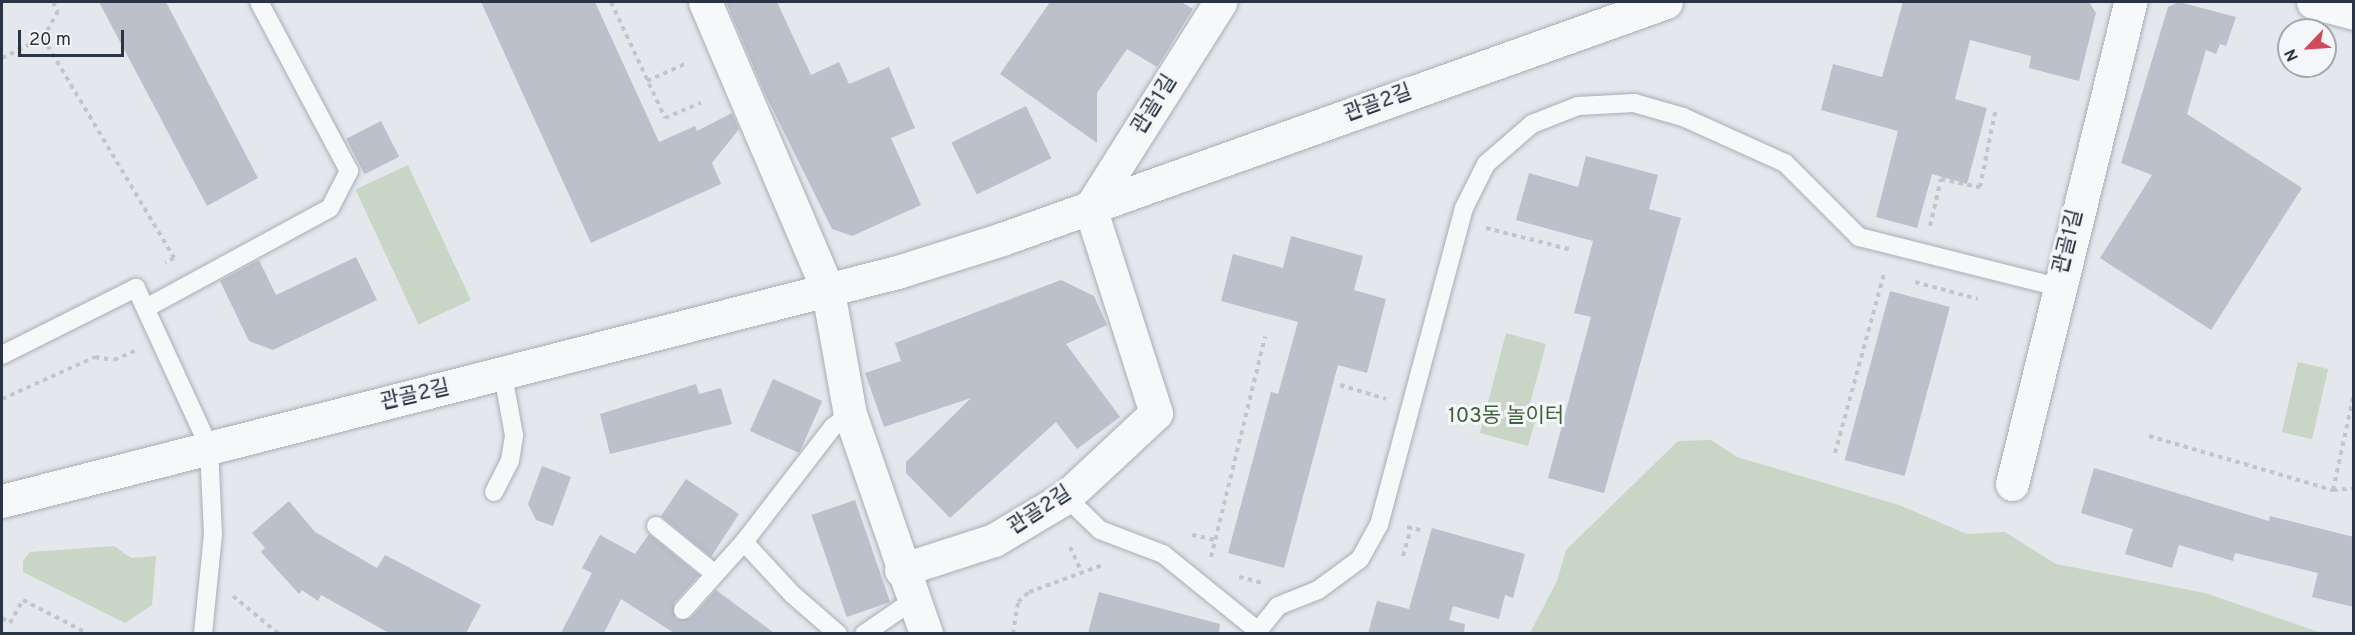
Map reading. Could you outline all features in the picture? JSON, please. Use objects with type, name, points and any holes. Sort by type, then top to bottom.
[{"type":"street","points":[[705,2],[828,291],[850,414],[901,570],[926,633]]},
{"type":"street","name":"관골1길","points":[[1090,208],[1220,2]]},
{"type":"street","name":"관골2길","points":[[2,501],[828,291],[1090,208],[1666,2]]},
{"type":"street","name":"관골1길","points":[[2012,484],[2058,287],[2130,2]]},
{"type":"street","points":[[2313,2],[2354,13]]},
{"type":"street","name":"관골2길","points":[[901,570],[994,540],[1066,497],[1156,412],[1090,208]]},
{"type":"lane","points":[[146,308],[330,208],[349,171],[259,2]]},
{"type":"lane","points":[[1066,497],[1100,530],[1163,554],[1258,631],[1278,606],[1318,590],[1360,559],[1379,525],[1464,208],[1486,164],[1532,124],[1578,106],[1634,103],[1683,117],[1785,163],[1859,237],[2058,287]]},
{"type":"lane","points":[[2,355],[136,288],[209,447],[213,534],[203,633]]},
{"type":"lane","points":[[494,492],[510,461],[513,435],[503,375]]},
{"type":"lane","points":[[683,610],[744,542],[833,427],[850,414]]},
{"type":"lane","points":[[656,526],[715,574]]},
{"type":"lane","points":[[744,542],[792,594],[838,633]]},
{"type":"lane","points":[[864,633],[912,601]]},
{"type":"path","points":[[2,58],[43,38],[58,11],[53,2]]},
{"type":"path","points":[[611,2],[665,118],[701,103]]},
{"type":"path","points":[[43,38],[174,258],[153,270]]},
{"type":"path","points":[[647,81],[687,63]]},
{"type":"path","points":[[1929,231],[1941,178],[1980,187],[1996,108]]},
{"type":"path","points":[[1486,217],[1483,227],[1572,250]]},
{"type":"path","points":[[1835,453],[1881,273],[1892,276]]},
{"type":"path","points":[[1902,279],[1978,299]]},
{"type":"path","points":[[1219,563],[1210,557],[1265,337]]},
{"type":"path","points":[[2,399],[95,357],[114,360],[141,347],[155,374],[172,366]]},
{"type":"path","points":[[1340,385],[1387,399]]},
{"type":"path","points":[[1384,410],[1390,388]]},
{"type":"path","points":[[2333,490],[2354,393]]},
{"type":"path","points":[[2150,436],[2333,490],[2354,488]]},
{"type":"path","points":[[1402,556],[1411,528]]},
{"type":"path","points":[[1192,535],[1215,540]]},
{"type":"path","points":[[1070,547],[1081,571]]},
{"type":"path","points":[[1013,633],[1017,602],[1029,592],[1081,571],[1106,564]]},
{"type":"path","points":[[1228,569],[1246,582],[1274,583]]},
{"type":"path","points":[[2,618],[10,623],[23,600],[89,633]]},
{"type":"green space","points":[[408,165],[471,300],[418,325],[355,190]]},
{"type":"green space","name":"103동 놀이터","points":[[1506,333],[1546,344],[1528,411],[1537,414],[1528,446],[1480,433]]},
{"type":"green space","points":[[2298,362],[2328,369],[2312,439],[2282,432]]},
{"type":"green space","points":[[1711,440],[1737,457],[1899,505],[1967,534],[2005,532],[2056,564],[2205,593],[2322,633],[1530,633],[1557,581],[1566,550],[1678,441]]},
{"type":"green space","points":[[114,546],[131,558],[156,556],[152,605],[125,623],[23,572],[23,561],[30,552]]},
{"type":"building","points":[[99,2],[166,2],[258,178],[207,206]]},
{"type":"building","points":[[481,2],[595,2],[659,142],[695,126],[697,131],[732,113],[739,129],[712,163],[721,184],[591,243]]},
{"type":"building","points":[[726,2],[777,2],[811,75],[839,62],[849,84],[889,67],[915,128],[891,138],[921,205],[852,236],[832,229],[766,96]]},
{"type":"building","points":[[1050,2],[1181,2],[1193,9],[1157,67],[1127,49],[1097,93],[1097,143],[1000,74]]},
{"type":"building","points":[[1903,2],[2089,2],[2096,13],[2079,81],[2029,68],[2031,56],[1970,40],[1955,99],[1987,108],[1967,184],[1932,174],[1917,228],[1876,217],[1898,131],[1821,110],[1833,64],[1882,77]]},
{"type":"building","points":[[2179,2],[2236,17],[2226,46],[2220,44],[2216,54],[2206,50],[2187,114],[2302,188],[2211,330],[2100,258],[2152,175],[2121,163],[2168,7]]},
{"type":"building","points":[[1026,106],[1051,158],[977,195],[951,142]]},
{"type":"building","points":[[381,121],[399,157],[364,174],[346,139]]},
{"type":"building","points":[[1586,156],[1658,175],[1649,209],[1681,218],[1604,493],[1548,478],[1591,317],[1574,313],[1593,241],[1516,220],[1529,173],[1578,187]]},
{"type":"building","points":[[1291,236],[1363,256],[1354,290],[1386,299],[1367,373],[1338,365],[1284,568],[1228,553],[1271,392],[1278,394],[1298,322],[1221,301],[1233,254],[1283,268]]},
{"type":"building","points":[[356,257],[377,300],[273,350],[249,341],[220,281],[259,260],[276,295]]},
{"type":"building","points":[[1061,280],[1094,296],[1107,325],[1066,344],[1120,417],[1077,449],[1056,422],[950,518],[906,473],[906,462],[971,398],[884,427],[865,373],[901,361],[895,343]]},
{"type":"building","points":[[1890,291],[1950,307],[1905,476],[1845,460]]},
{"type":"building","points":[[773,379],[822,401],[799,453],[750,431]]},
{"type":"building","points":[[696,384],[699,394],[721,388],[732,424],[610,454],[600,414]]},
{"type":"building","points":[[542,466],[571,477],[553,526],[536,520],[528,504]]},
{"type":"building","points":[[2094,468],[2269,521],[2270,516],[2354,537],[2354,607],[2312,597],[2318,573],[2235,553],[2233,561],[2179,545],[2172,568],[2125,554],[2133,529],[2081,513]]},
{"type":"building","points":[[686,479],[739,514],[711,557],[661,516]]},
{"type":"building","points":[[855,500],[890,602],[847,617],[812,515]]},
{"type":"building","points":[[289,501],[315,532],[377,568],[385,555],[481,605],[466,633],[389,633],[321,595],[318,601],[302,590],[299,594],[261,552],[265,548],[252,533]]},
{"type":"building","points":[[1432,528],[1525,554],[1513,598],[1505,595],[1499,619],[1453,606],[1449,620],[1465,624],[1464,633],[1368,633],[1377,601],[1409,609]]},
{"type":"building","points":[[649,534],[699,575],[674,603],[676,619],[691,618],[716,590],[774,633],[674,633],[621,599],[604,633],[561,633],[592,573],[582,568],[600,535],[635,554]]},
{"type":"building","points":[[1099,592],[1220,624],[1219,633],[1088,633]]}]
